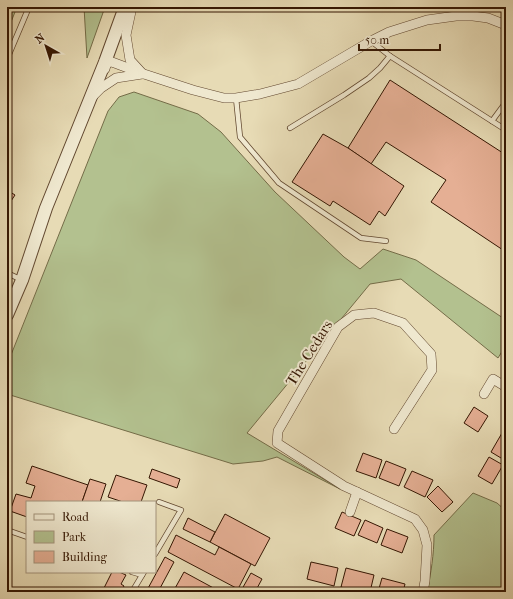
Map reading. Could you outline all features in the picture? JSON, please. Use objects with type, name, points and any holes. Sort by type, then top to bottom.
[{"type":"street","points":[[7,315],[22,280],[46,208],[125,7]]},
{"type":"street","points":[[132,7],[126,35],[130,60],[144,74]]},
{"type":"street","points":[[95,86],[102,76],[107,64],[112,62],[193,90],[224,98],[236,98],[260,94],[298,84],[389,32],[427,20],[456,16],[473,16],[488,18],[506,25]]},
{"type":"street","points":[[90,99],[101,88],[116,78],[144,74]]},
{"type":"street","name":"The Cedars","points":[[357,492],[344,486],[277,443],[278,431],[338,327],[354,316],[374,313],[403,323],[432,354],[432,370],[394,429]]},
{"type":"street","points":[[484,394],[493,379],[506,387]]},
{"type":"street","points":[[350,512],[357,492],[415,519],[423,530],[427,545],[423,592]]},
{"type":"lane","points":[[7,59],[29,7]]},
{"type":"lane","points":[[371,41],[390,56],[506,130]]},
{"type":"lane","points":[[290,128],[369,78],[390,56]]},
{"type":"lane","points":[[236,98],[240,137],[279,183],[361,238],[386,241]]},
{"type":"lane","points":[[492,121],[506,102]]},
{"type":"lane","points":[[7,273],[22,280]]},
{"type":"lane","points":[[156,552],[181,510],[159,502]]},
{"type":"lane","points":[[7,530],[26,537]]},
{"type":"lane","points":[[132,592],[143,574]]},
{"type":"green space","points":[[7,7],[17,7],[7,32]]},
{"type":"green space","points":[[84,7],[105,7],[87,58]]},
{"type":"green space","points":[[134,92],[198,114],[221,132],[275,192],[344,257],[360,269],[383,249],[416,260],[506,320],[506,345],[498,358],[401,279],[370,284],[247,433],[340,489],[277,457],[263,461],[233,464],[7,394],[7,365],[108,111],[119,97]]},
{"type":"green space","points":[[473,493],[497,503],[506,511],[506,592],[427,592],[432,564],[434,535]]},
{"type":"building","points":[[390,80],[506,155],[506,252],[431,202],[446,180],[386,142],[371,164],[348,148]]},
{"type":"building","points":[[323,134],[348,148],[404,186],[385,216],[379,211],[370,225],[333,201],[330,206],[292,182]]},
{"type":"building","points":[[7,190],[15,195],[7,207]]},
{"type":"building","points":[[474,407],[488,416],[478,432],[464,423]]},
{"type":"building","points":[[502,433],[506,435],[506,461],[491,452]]},
{"type":"building","points":[[363,453],[382,460],[376,478],[356,471]]},
{"type":"building","points":[[489,457],[503,465],[492,484],[478,476]]},
{"type":"building","points":[[386,461],[406,469],[399,486],[379,478]]},
{"type":"building","points":[[32,466],[88,485],[82,501],[26,501],[26,517],[10,511],[16,494],[31,498],[35,486],[26,483]]},
{"type":"building","points":[[152,469],[180,479],[177,488],[149,478]]},
{"type":"building","points":[[412,471],[433,480],[425,497],[404,487]]},
{"type":"building","points":[[116,475],[147,485],[141,501],[120,501],[108,497]]},
{"type":"building","points":[[90,479],[106,484],[100,501],[82,501]]},
{"type":"building","points":[[438,486],[453,502],[442,512],[427,497]]},
{"type":"building","points":[[342,512],[361,520],[354,536],[335,528]]},
{"type":"building","points":[[225,514],[270,538],[255,566],[210,542]]},
{"type":"building","points":[[188,518],[215,532],[210,542],[183,529]]},
{"type":"building","points":[[365,520],[383,528],[377,543],[358,535]]},
{"type":"building","points":[[387,529],[408,537],[402,553],[381,545]]},
{"type":"building","points":[[176,535],[215,555],[219,547],[251,564],[238,589],[168,552]]},
{"type":"building","points":[[165,557],[174,562],[158,592],[146,592]]},
{"type":"building","points":[[311,562],[338,568],[334,586],[307,579]]},
{"type":"building","points":[[346,568],[374,575],[370,592],[360,592],[341,587]]},
{"type":"building","points":[[184,572],[219,591],[219,592],[173,592]]},
{"type":"building","points":[[112,573],[121,573],[126,575],[121,584],[124,586],[121,592],[102,592]]},
{"type":"building","points":[[251,573],[262,579],[255,592],[251,590],[250,592],[247,592],[242,589]]},
{"type":"building","points":[[382,578],[405,584],[403,592],[378,592]]}]
